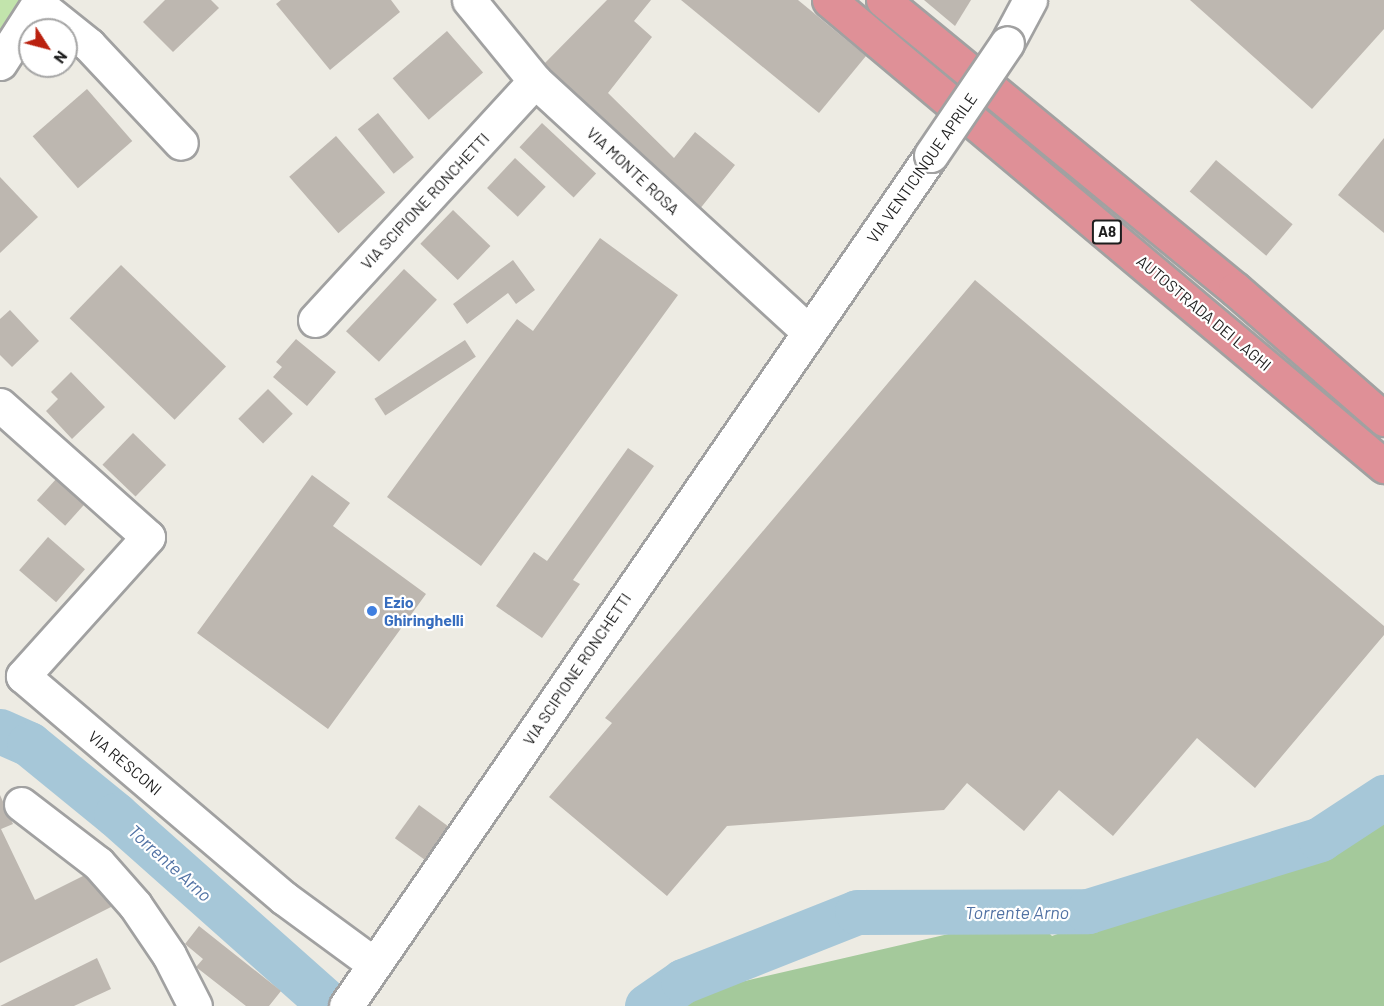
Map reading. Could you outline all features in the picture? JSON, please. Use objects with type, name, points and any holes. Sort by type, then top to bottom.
[{"type":"highway","name":"AUTOSTRADA DEI LAGHI","points":[[829,0],[1384,466]]},
{"type":"highway","name":"A8","points":[[883,0],[1235,289],[1384,419]]},
{"type":"highway","points":[[1235,289],[1384,401]]},
{"type":"street","name":"VIA MONTE ROSA","points":[[469,0],[535,81],[809,332]]},
{"type":"street","name":"VIA VENTICINQUE APRILE","points":[[809,332],[1007,44],[1030,0]]},
{"type":"street","points":[[0,63],[39,2],[89,45],[181,144]]},
{"type":"street","name":"VIA SCIPIONE RONCHETTI","points":[[315,320],[535,81]]},
{"type":"street","name":"VIA SCIPIONE RONCHETTI","points":[[361,984],[809,332]]},
{"type":"street","name":"VIA RESCONI","points":[[0,405],[148,537],[23,676],[284,898],[361,984]]},
{"type":"street","points":[[21,804],[98,863],[135,905],[169,955],[195,1006]]},
{"type":"green space","points":[[0,0],[25,0],[0,35]]},
{"type":"green space","points":[[1384,814],[1384,1006],[671,1006],[732,984],[1031,915],[1052,936]]},
{"type":"building","points":[[165,0],[211,0],[219,8],[173,52],[143,22]]},
{"type":"building","points":[[281,0],[391,0],[400,12],[330,70],[276,4]]},
{"type":"building","points":[[607,0],[651,0],[634,21],[652,37],[608,93],[674,158],[695,132],[735,165],[699,210],[543,65]]},
{"type":"building","points":[[681,0],[798,0],[866,56],[819,113]]},
{"type":"building","points":[[924,0],[971,0],[955,26]]},
{"type":"building","points":[[1190,0],[1384,0],[1384,29],[1312,109]]},
{"type":"building","points":[[447,31],[483,73],[429,120],[393,78]]},
{"type":"building","points":[[87,89],[132,141],[78,188],[33,136]]},
{"type":"building","points":[[378,113],[414,157],[394,174],[358,129]]},
{"type":"building","points":[[542,123],[596,173],[574,198],[519,147]]},
{"type":"building","points":[[336,136],[385,193],[338,233],[289,177]]},
{"type":"building","points":[[1384,138],[1384,233],[1338,195]]},
{"type":"building","points":[[515,158],[546,187],[518,217],[487,188]]},
{"type":"building","points":[[1216,160],[1293,224],[1266,256],[1190,191]]},
{"type":"building","points":[[0,177],[38,217],[0,253]]},
{"type":"building","points":[[453,210],[490,246],[458,280],[420,244]]},
{"type":"building","points":[[600,238],[678,295],[481,566],[387,497],[517,319],[533,331]]},
{"type":"building","points":[[513,260],[535,290],[516,304],[508,293],[467,324],[453,304]]},
{"type":"building","points":[[121,265],[226,366],[175,420],[70,318]]},
{"type":"building","points":[[404,269],[437,300],[379,362],[346,331]]},
{"type":"building","points":[[975,280],[1384,626],[1384,635],[1255,788],[1197,738],[1113,836],[1059,790],[1024,831],[967,783],[944,810],[727,826],[667,896],[549,797],[612,723],[605,718]]},
{"type":"building","points":[[10,310],[39,341],[12,367],[0,355],[0,319]]},
{"type":"building","points":[[296,339],[336,372],[307,406],[273,377],[282,367],[276,362]]},
{"type":"building","points":[[465,340],[476,357],[385,416],[374,399]]},
{"type":"building","points":[[71,372],[105,407],[72,439],[46,411],[58,399],[51,392]]},
{"type":"building","points":[[268,389],[293,414],[263,443],[238,419]]},
{"type":"building","points":[[133,433],[166,465],[136,497],[102,465]]},
{"type":"building","points":[[628,448],[654,466],[573,580],[580,584],[542,638],[496,606],[534,552],[547,561]]},
{"type":"building","points":[[312,475],[350,503],[333,526],[426,594],[328,729],[197,633]]},
{"type":"building","points":[[57,478],[85,503],[65,526],[37,500]]},
{"type":"building","points":[[48,537],[85,569],[56,602],[19,570]]},
{"type":"building","points":[[0,795],[13,824],[1,829],[35,900],[95,870],[113,906],[0,963]]},
{"type":"building","points":[[419,805],[451,828],[426,861],[395,838]]},
{"type":"building","points":[[199,926],[281,991],[269,1006],[246,1006],[196,967],[203,959],[185,944]]},
{"type":"building","points":[[97,958],[111,989],[74,1006],[0,1006]]},
{"type":"waterway","name":"Torrente Arno","points":[[0,731],[29,744],[116,815],[331,1006]]},
{"type":"waterway","name":"Torrente Arno","points":[[647,1006],[683,981],[857,912],[1088,911],[1320,839],[1384,797]]},
{"type":"place","name":"Ezio Ghiringhelli","points":[[372,611]]}]
